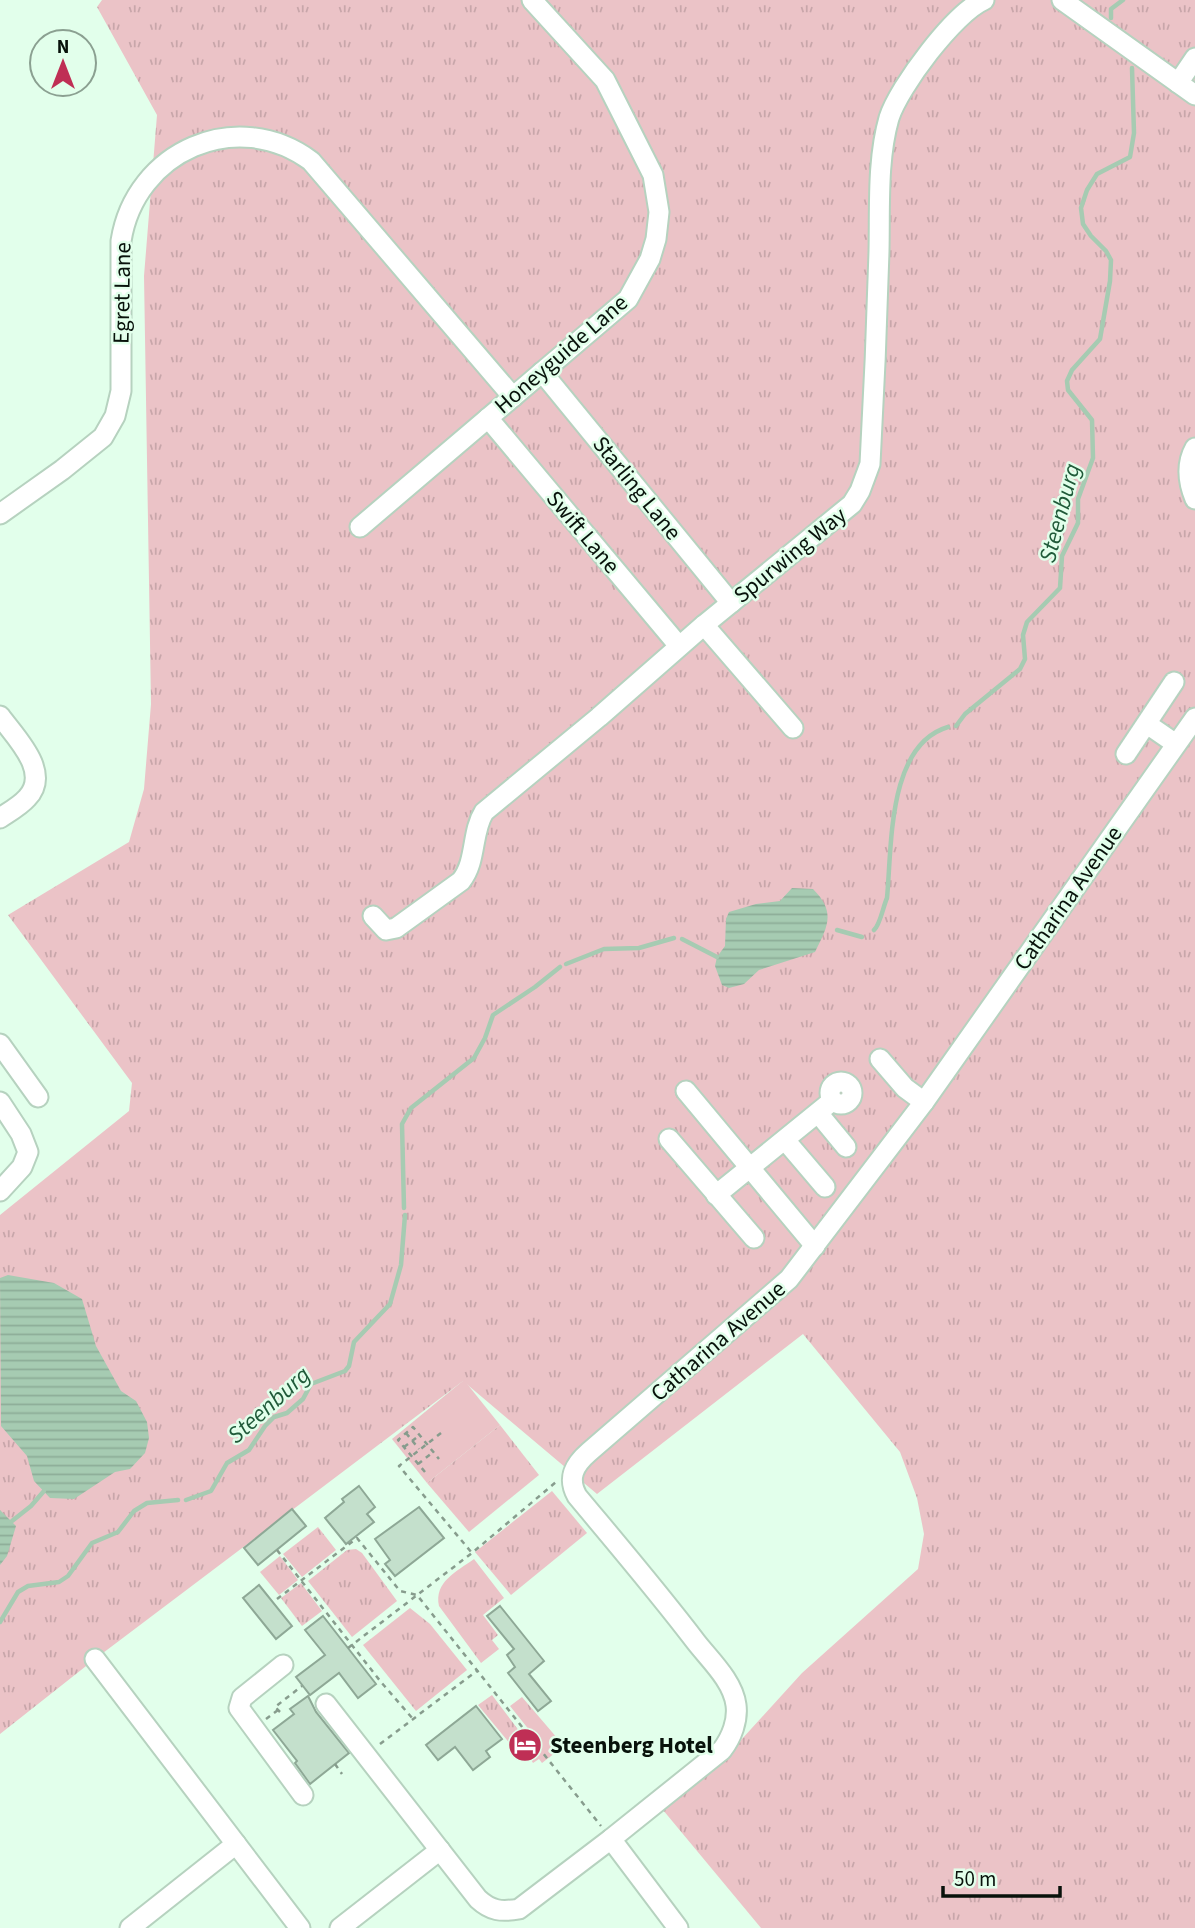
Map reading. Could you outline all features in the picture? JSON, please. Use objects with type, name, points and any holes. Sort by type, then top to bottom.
[{"type":"street","name":"Honeyguide Lane","points":[[360,527],[628,299],[653,249],[659,212],[653,175],[600,73],[532,0]]},
{"type":"street","name":"Spurwing Way","points":[[373,916],[386,930],[396,928],[461,881],[469,872],[477,827],[484,811],[852,504],[868,474],[871,450],[882,174],[888,122],[896,100],[911,77],[956,20],[969,8],[984,0]]},
{"type":"street","points":[[1062,0],[1195,95]]},
{"type":"street","points":[[1178,83],[1195,58]]},
{"type":"street","name":"Egret Lane","points":[[0,514],[62,470],[103,437],[109,427],[115,416],[121,391],[121,241],[126,217],[145,184],[172,156],[216,139],[255,139],[275,143],[289,147],[311,161],[513,397]]},
{"type":"street","name":"Starling Lane","points":[[542,372],[731,603]]},
{"type":"street","name":"Swift Lane","points":[[488,418],[679,646]]},
{"type":"street","points":[[1195,448],[1189,464],[1195,499]]},
{"type":"street","points":[[704,625],[793,728]]},
{"type":"street","points":[[1126,754],[1174,682]]},
{"type":"street","points":[[0,716],[30,758],[36,769],[36,777],[29,797],[0,818]]},
{"type":"street","name":"Catharina Avenue","points":[[572,1478],[580,1460],[789,1279],[924,1102],[1195,718]]},
{"type":"street","points":[[1147,724],[1176,744]]},
{"type":"street","points":[[0,1044],[38,1097]]},
{"type":"street","points":[[880,1059],[905,1088],[924,1102]]},
{"type":"street","points":[[686,1091],[815,1247]]},
{"type":"street","points":[[0,1102],[20,1134],[27,1152],[22,1167],[0,1191]]},
{"type":"street","points":[[716,1195],[825,1107],[846,1147]]},
{"type":"street","points":[[669,1139],[754,1238]]},
{"type":"street","points":[[785,1140],[825,1187]]},
{"type":"street","points":[[326,1704],[478,1899],[488,1908],[503,1912],[519,1909],[722,1749],[734,1726],[736,1704],[729,1684],[655,1588],[577,1496],[572,1478]]},
{"type":"street","points":[[95,1659],[300,1928]]},
{"type":"street","points":[[283,1665],[242,1698],[239,1708],[303,1795]]},
{"type":"street","points":[[611,1839],[678,1928]]},
{"type":"street","points":[[130,1928],[236,1844]]},
{"type":"street","points":[[340,1928],[440,1850]]},
{"type":"path","points":[[425,1472],[398,1440],[414,1427],[439,1459]]},
{"type":"path","points":[[406,1433],[419,1450]]},
{"type":"path","points":[[441,1433],[399,1466],[472,1553]]},
{"type":"path","points":[[404,1447],[420,1435]]},
{"type":"path","points":[[418,1464],[433,1452]]},
{"type":"path","points":[[348,1648],[472,1553],[559,1480],[572,1478]]},
{"type":"path","points":[[277,1599],[357,1538],[400,1591],[417,1595],[611,1839]]},
{"type":"path","points":[[277,1550],[413,1719]]},
{"type":"path","points":[[366,1754],[478,1670]]},
{"type":"path","points":[[280,1712],[275,1707],[302,1686]]},
{"type":"path","points":[[335,1764],[342,1774]]},
{"type":"green space","points":[[102,0],[1195,0],[1195,1928],[761,1928],[663,1810],[732,1755],[741,1740],[802,1673],[918,1569],[924,1534],[917,1498],[900,1452],[803,1334],[597,1494],[463,1381],[0,1734],[0,1215],[129,1111],[132,1083],[8,915],[129,842],[144,789],[151,704],[144,276],[157,115],[97,7]]},
{"type":"green space","points":[[464,1380],[500,1425],[427,1483],[392,1439]]},
{"type":"green space","points":[[500,1425],[539,1475],[469,1532],[427,1483]]},
{"type":"green space","points":[[552,1491],[587,1533],[511,1595],[475,1552]]},
{"type":"green space","points":[[318,1527],[336,1550],[302,1577],[283,1554]]},
{"type":"green space","points":[[356,1549],[362,1553],[397,1601],[352,1637],[308,1581],[347,1550]]},
{"type":"green space","points":[[280,1556],[298,1580],[279,1595],[260,1572]]},
{"type":"green space","points":[[474,1559],[504,1598],[483,1615],[498,1635],[492,1640],[499,1649],[481,1663],[439,1606],[438,1598],[448,1578]]},
{"type":"green space","points":[[301,1583],[322,1611],[302,1626],[281,1598]]},
{"type":"green space","points":[[410,1608],[430,1624],[467,1670],[416,1711],[363,1645]]},
{"type":"green space","points":[[492,1695],[523,1736],[530,1731],[510,1706],[522,1697],[564,1746],[542,1763],[539,1759],[533,1763],[530,1758],[525,1762],[478,1705]]},
{"type":"shaded area","points":[[792,888],[813,889],[825,905],[828,919],[815,952],[759,970],[744,984],[729,988],[722,985],[715,966],[717,957],[725,946],[726,919],[729,912],[756,904],[780,901]]},
{"type":"shaded area","points":[[8,1275],[54,1283],[82,1299],[96,1346],[121,1391],[136,1401],[147,1422],[149,1438],[145,1453],[130,1469],[115,1472],[74,1499],[50,1498],[34,1481],[27,1456],[1,1426],[0,1278]]},
{"type":"shaded area","points":[[0,1510],[16,1526],[7,1556],[0,1565]]},
{"type":"building","points":[[359,1486],[375,1507],[367,1514],[374,1522],[346,1544],[325,1518],[344,1502],[342,1499]]},
{"type":"building","points":[[419,1507],[444,1538],[395,1576],[385,1564],[390,1560],[375,1539]]},
{"type":"building","points":[[292,1509],[306,1526],[258,1565],[244,1548]]},
{"type":"building","points":[[259,1585],[292,1626],[276,1639],[243,1598]]},
{"type":"building","points":[[500,1606],[544,1661],[529,1674],[551,1701],[538,1711],[508,1673],[515,1667],[507,1655],[514,1649],[487,1616]]},
{"type":"building","points":[[323,1616],[376,1684],[358,1698],[339,1673],[310,1695],[296,1677],[325,1655],[305,1630]]},
{"type":"building","points":[[308,1696],[316,1712],[349,1753],[310,1784],[295,1763],[297,1761],[273,1730],[294,1714],[290,1709]]},
{"type":"building","points":[[476,1706],[502,1739],[486,1751],[490,1757],[473,1770],[455,1747],[438,1760],[426,1745]]},
{"type":"waterway","name":"Steenburg","points":[[1111,18],[1111,9],[1123,0]]},
{"type":"waterway","name":"Steenburg","points":[[956,726],[965,714],[1020,669],[1025,659],[1023,635],[1027,622],[1060,588],[1062,556],[1078,523],[1078,499],[1093,458],[1092,420],[1068,390],[1067,381],[1072,370],[1100,339],[1111,260],[1083,224],[1081,208],[1087,190],[1097,174],[1130,157],[1134,133],[1132,68]]},
{"type":"waterway","name":"Steenburg","points":[[874,930],[887,898],[892,826],[903,776],[913,754],[928,737],[948,727]]},
{"type":"waterway","name":"Steenburg","points":[[837,930],[862,937]]},
{"type":"waterway","name":"Steenburg","points":[[566,964],[604,949],[639,948],[674,938]]},
{"type":"waterway","name":"Steenburg","points":[[682,939],[717,957]]},
{"type":"waterway","name":"Steenburg","points":[[404,1208],[402,1124],[411,1108],[474,1058],[493,1015],[560,967]]},
{"type":"waterway","name":"Steenburg","points":[[186,1500],[211,1491],[227,1463],[249,1450],[265,1426],[274,1417],[287,1413],[303,1399],[311,1384],[345,1371],[349,1366],[354,1342],[390,1304],[401,1265],[405,1215]]},
{"type":"waterway","points":[[12,1521],[44,1491]]},
{"type":"waterway","name":"Steenburg","points":[[0,1622],[18,1592],[28,1586],[59,1582],[68,1576],[92,1543],[118,1532],[134,1511],[147,1503],[178,1500]]},
{"type":"place","name":"Steenberg Hotel","points":[[525,1745]]}]
